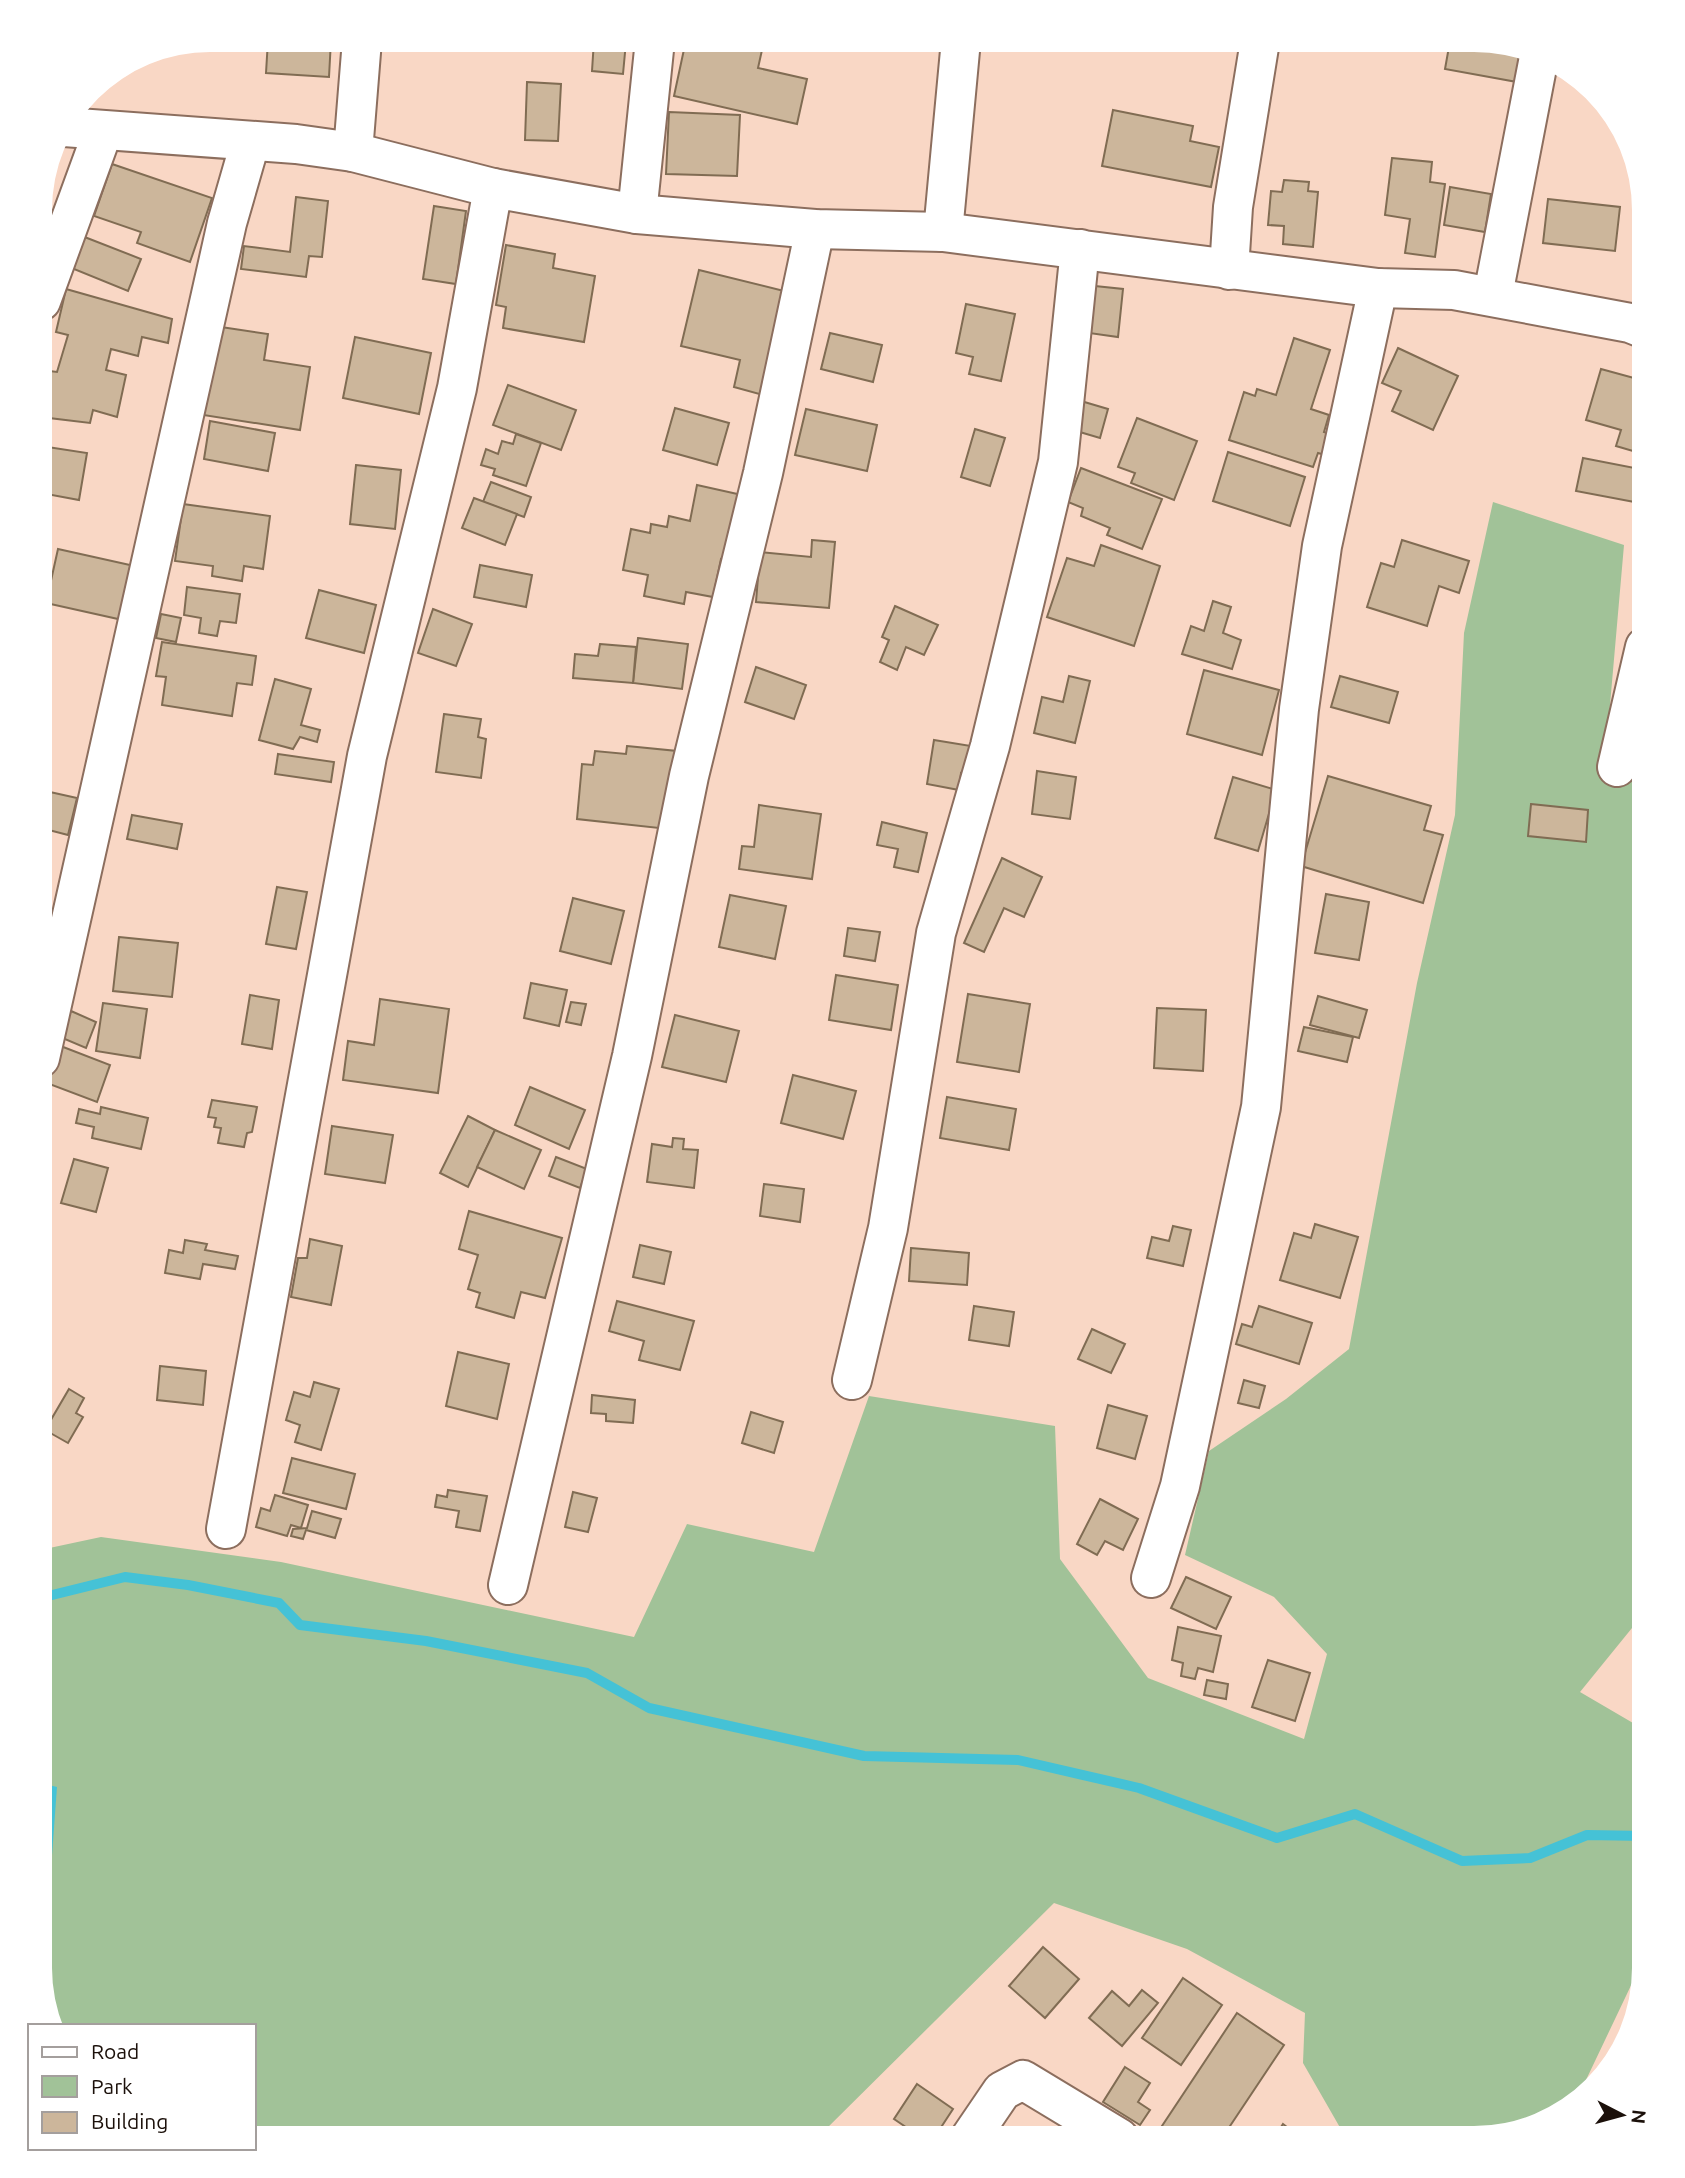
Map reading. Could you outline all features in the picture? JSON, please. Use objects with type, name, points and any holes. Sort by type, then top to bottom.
[{"type":"street","points":[[353,152],[361,53]]},
{"type":"street","points":[[636,214],[654,53]]},
{"type":"street","points":[[943,232],[960,53]]},
{"type":"street","points":[[1229,270],[1233,207],[1258,53]]},
{"type":"street","points":[[1493,295],[1537,66]]},
{"type":"street","points":[[76,128],[250,144],[296,144],[353,152],[494,188],[636,214],[815,229],[943,232],[1378,288],[1454,290],[1493,295],[1632,324]]},
{"type":"street","points":[[53,268],[103,131]]},
{"type":"street","points":[[53,1002],[227,223],[250,144]]},
{"type":"street","points":[[226,1529],[368,756],[457,388],[494,188]]},
{"type":"street","points":[[508,1585],[632,1056],[689,776],[763,473],[815,229]]},
{"type":"street","points":[[852,1380],[888,1228],[936,933],[990,746],[1058,462],[1080,249]]},
{"type":"street","points":[[1151,1578],[1180,1486],[1261,1107],[1299,709],[1322,546],[1378,288]]},
{"type":"street","points":[[1617,767],[1632,703]]},
{"type":"street","points":[[978,2126],[1002,2091],[1023,2080],[1099,2126]]},
{"type":"green space","points":[[1493,502],[1624,545],[1607,739],[1632,744],[1632,1628],[1580,1692],[1632,1722],[1632,1978],[1631,1986],[1587,2078],[1579,2086],[1554,2104],[1535,2113],[1495,2124],[1339,2126],[1303,2063],[1305,2013],[1187,1949],[1054,1903],[829,2126],[256,2126],[256,2024],[64,2024],[58,2008],[52,1968],[52,1547],[101,1537],[281,1562],[634,1637],[687,1524],[814,1552],[869,1396],[1055,1426],[1060,1559],[1148,1678],[1304,1739],[1327,1654],[1274,1597],[1185,1555],[1209,1451],[1286,1399],[1349,1349],[1417,983],[1455,815],[1464,633]]},
{"type":"water","points":[[52,1786],[57,1787],[52,1854]]},
{"type":"building","points":[[267,53],[330,53],[329,77],[266,73]]},
{"type":"building","points":[[593,53],[625,53],[623,74],[592,71]]},
{"type":"building","points":[[683,53],[761,53],[758,68],[807,79],[797,124],[674,96]]},
{"type":"building","points":[[1448,53],[1485,53],[1521,60],[1517,82],[1445,69]]},
{"type":"building","points":[[527,82],[561,84],[558,141],[525,140]]},
{"type":"building","points":[[1113,110],[1193,126],[1190,141],[1219,147],[1211,187],[1102,166]]},
{"type":"building","points":[[669,112],[740,115],[737,176],[666,174]]},
{"type":"building","points":[[1392,158],[1432,162],[1430,182],[1445,184],[1435,257],[1405,253],[1410,219],[1385,215]]},
{"type":"building","points":[[112,164],[212,198],[190,262],[137,243],[141,232],[94,216]]},
{"type":"building","points":[[1284,180],[1309,182],[1308,191],[1318,192],[1313,247],[1283,244],[1284,226],[1268,225],[1271,191],[1282,192]]},
{"type":"building","points":[[1450,187],[1491,194],[1485,232],[1444,225]]},
{"type":"building","points":[[296,197],[328,201],[322,257],[309,256],[306,277],[241,269],[244,246],[290,252]]},
{"type":"building","points":[[1548,199],[1620,207],[1615,251],[1543,243]]},
{"type":"building","points":[[434,206],[466,211],[456,284],[423,279]]},
{"type":"building","points":[[82,236],[141,259],[128,291],[69,267]]},
{"type":"building","points":[[506,245],[555,254],[553,268],[595,276],[584,342],[503,328],[506,307],[496,305]]},
{"type":"building","points":[[699,270],[792,293],[767,396],[734,387],[740,360],[681,346]]},
{"type":"building","points":[[1095,286],[1123,289],[1118,337],[1089,333]]},
{"type":"building","points":[[66,289],[172,319],[168,343],[142,337],[138,356],[111,349],[106,370],[126,375],[117,417],[93,410],[90,423],[53,418],[53,371],[57,372],[68,335],[56,332]]},
{"type":"building","points":[[966,304],[1015,314],[1001,381],[969,374],[973,357],[956,353]]},
{"type":"building","points":[[221,327],[268,334],[264,360],[310,367],[300,430],[197,414]]},
{"type":"building","points":[[830,333],[882,345],[873,382],[821,369]]},
{"type":"building","points":[[355,337],[431,353],[419,414],[343,398]]},
{"type":"building","points":[[1294,338],[1330,350],[1311,409],[1329,415],[1324,432],[1331,434],[1325,455],[1318,453],[1313,467],[1229,440],[1244,392],[1255,396],[1257,389],[1276,395]]},
{"type":"building","points":[[1398,348],[1458,376],[1433,430],[1392,411],[1401,391],[1382,383]]},
{"type":"building","points":[[1601,369],[1632,377],[1632,451],[1616,446],[1621,430],[1586,420]]},
{"type":"building","points":[[508,385],[576,410],[561,450],[493,425]]},
{"type":"building","points":[[1081,401],[1108,409],[1100,438],[1073,430]]},
{"type":"building","points":[[675,408],[729,423],[717,465],[663,450]]},
{"type":"building","points":[[806,409],[877,425],[867,471],[795,455]]},
{"type":"building","points":[[1137,418],[1197,441],[1174,500],[1131,483],[1135,473],[1118,467]]},
{"type":"building","points":[[210,421],[275,433],[268,471],[204,459]]},
{"type":"building","points":[[975,429],[1005,438],[990,486],[961,477]]},
{"type":"building","points":[[516,434],[541,443],[526,486],[493,475],[495,469],[481,465],[486,449],[498,454],[502,441],[513,444]]},
{"type":"building","points":[[53,448],[87,453],[79,500],[53,495]]},
{"type":"building","points":[[1228,452],[1305,477],[1290,526],[1213,501]]},
{"type":"building","points":[[1583,458],[1632,467],[1632,502],[1576,491]]},
{"type":"building","points":[[356,465],[401,470],[395,529],[350,524]]},
{"type":"building","points":[[1081,468],[1162,499],[1142,549],[1107,535],[1110,528],[1081,516],[1083,508],[1068,502]]},
{"type":"building","points":[[491,482],[531,497],[524,517],[483,502]]},
{"type":"building","points":[[697,485],[742,495],[729,561],[721,559],[713,597],[686,592],[684,604],[644,596],[648,575],[623,570],[631,529],[650,533],[651,524],[667,527],[669,516],[690,521]]},
{"type":"building","points":[[474,498],[517,514],[505,545],[462,528]]},
{"type":"building","points":[[183,504],[270,516],[263,569],[244,566],[242,581],[212,576],[213,566],[175,561]]},
{"type":"building","points":[[812,540],[835,542],[829,608],[756,602],[760,552],[811,557]]},
{"type":"building","points":[[1402,540],[1469,561],[1459,593],[1439,586],[1427,626],[1367,607],[1381,563],[1394,567]]},
{"type":"building","points":[[1101,545],[1160,566],[1134,646],[1047,617],[1067,558],[1094,566]]},
{"type":"building","points":[[58,549],[139,567],[127,621],[53,605],[53,572]]},
{"type":"building","points":[[480,565],[532,575],[526,607],[474,597]]},
{"type":"building","points":[[187,587],[240,594],[236,623],[220,621],[217,636],[199,633],[201,618],[184,615]]},
{"type":"building","points":[[319,590],[376,605],[364,653],[306,638]]},
{"type":"building","points":[[1213,601],[1231,607],[1223,633],[1241,640],[1232,669],[1182,654],[1191,626],[1204,631]]},
{"type":"building","points":[[895,606],[938,625],[924,655],[906,647],[897,670],[880,662],[889,640],[882,637]]},
{"type":"building","points":[[433,609],[472,624],[456,666],[418,653]]},
{"type":"building","points":[[161,614],[181,618],[176,642],[156,638]]},
{"type":"building","points":[[638,638],[688,644],[682,689],[633,683]]},
{"type":"building","points":[[162,642],[256,656],[252,685],[237,683],[232,716],[162,705],[166,677],[156,676]]},
{"type":"building","points":[[600,644],[636,647],[633,683],[573,678],[575,654],[598,656]]},
{"type":"building","points":[[756,667],[806,685],[794,719],[745,702]]},
{"type":"building","points":[[1204,670],[1279,690],[1262,755],[1187,734]]},
{"type":"building","points":[[1069,676],[1090,681],[1075,743],[1034,733],[1042,697],[1063,702]]},
{"type":"building","points":[[1340,676],[1398,692],[1389,723],[1331,707]]},
{"type":"building","points":[[275,679],[311,689],[301,725],[320,730],[317,742],[300,737],[293,749],[259,740]]},
{"type":"building","points":[[444,714],[481,719],[478,737],[486,739],[481,778],[436,772]]},
{"type":"building","points":[[934,740],[977,747],[972,775],[961,773],[959,790],[927,784]]},
{"type":"building","points":[[627,746],[677,751],[668,829],[577,819],[582,764],[593,765],[595,751],[626,754]]},
{"type":"building","points":[[278,754],[334,762],[331,782],[275,774]]},
{"type":"building","points":[[1037,771],[1076,777],[1070,819],[1032,814]]},
{"type":"building","points":[[1328,776],[1431,806],[1424,830],[1443,835],[1423,903],[1301,866]]},
{"type":"building","points":[[1233,777],[1276,790],[1258,851],[1215,838]]},
{"type":"building","points":[[53,793],[77,798],[68,835],[53,831]]},
{"type":"building","points":[[1531,804],[1588,810],[1586,842],[1528,836]]},
{"type":"building","points":[[759,805],[821,814],[812,879],[739,869],[742,846],[754,847]]},
{"type":"building","points":[[132,815],[182,824],[177,849],[127,839]]},
{"type":"building","points":[[882,822],[927,833],[918,872],[894,867],[898,849],[877,845]]},
{"type":"building","points":[[1002,858],[1042,877],[1024,917],[1004,908],[984,952],[964,943]]},
{"type":"building","points":[[277,887],[307,892],[296,949],[266,944]]},
{"type":"building","points":[[1326,894],[1369,902],[1359,960],[1315,953]]},
{"type":"building","points":[[730,895],[786,906],[775,959],[719,947]]},
{"type":"building","points":[[573,898],[624,911],[611,964],[560,951]]},
{"type":"building","points":[[848,928],[880,932],[875,961],[844,956]]},
{"type":"building","points":[[119,937],[178,943],[172,997],[113,991]]},
{"type":"building","points":[[836,975],[898,985],[891,1030],[829,1020]]},
{"type":"building","points":[[531,983],[567,990],[559,1026],[524,1018]]},
{"type":"building","points":[[968,994],[1030,1004],[1019,1072],[957,1062]]},
{"type":"building","points":[[250,995],[279,1000],[272,1049],[242,1044]]},
{"type":"building","points":[[1318,996],[1367,1010],[1359,1038],[1310,1025]]},
{"type":"building","points":[[380,999],[449,1009],[438,1093],[343,1080],[348,1041],[374,1045]]},
{"type":"building","points":[[571,1002],[586,1004],[581,1025],[566,1022]]},
{"type":"building","points":[[103,1003],[147,1009],[140,1058],[96,1051]]},
{"type":"building","points":[[1157,1008],[1206,1010],[1203,1071],[1154,1068]]},
{"type":"building","points":[[71,1011],[96,1022],[86,1048],[60,1037]]},
{"type":"building","points":[[675,1015],[739,1031],[726,1082],[662,1067]]},
{"type":"building","points":[[1304,1027],[1353,1037],[1347,1062],[1298,1051]]},
{"type":"building","points":[[58,1045],[110,1065],[97,1102],[52,1085],[53,1059]]},
{"type":"building","points":[[793,1075],[856,1091],[843,1139],[781,1123]]},
{"type":"building","points":[[530,1087],[585,1110],[569,1149],[515,1125]]},
{"type":"building","points":[[947,1097],[1016,1109],[1009,1150],[940,1138]]},
{"type":"building","points":[[212,1100],[257,1107],[252,1132],[247,1133],[244,1147],[218,1143],[221,1128],[214,1127],[216,1118],[208,1117]]},
{"type":"building","points":[[101,1107],[148,1118],[141,1149],[92,1138],[94,1127],[76,1123],[79,1109],[100,1114]]},
{"type":"building","points":[[468,1116],[495,1130],[468,1187],[440,1173]]},
{"type":"building","points":[[332,1126],[393,1135],[385,1183],[325,1174]]},
{"type":"building","points":[[495,1130],[541,1150],[524,1189],[477,1167]]},
{"type":"building","points":[[673,1138],[684,1139],[683,1149],[698,1150],[694,1188],[647,1182],[652,1144],[672,1147]]},
{"type":"building","points":[[556,1157],[587,1169],[580,1188],[549,1176]]},
{"type":"building","points":[[74,1159],[108,1168],[96,1212],[61,1203]]},
{"type":"building","points":[[764,1184],[804,1189],[800,1222],[760,1216]]},
{"type":"building","points":[[469,1211],[562,1238],[545,1298],[521,1292],[514,1318],[476,1307],[480,1293],[468,1289],[478,1255],[459,1249]]},
{"type":"building","points":[[1315,1224],[1358,1237],[1340,1298],[1280,1280],[1294,1233],[1311,1238]]},
{"type":"building","points":[[1173,1226],[1191,1230],[1183,1266],[1147,1258],[1152,1237],[1169,1241]]},
{"type":"building","points":[[310,1239],[342,1246],[331,1305],[291,1297],[298,1258],[307,1258]]},
{"type":"building","points":[[185,1240],[207,1244],[205,1250],[238,1256],[235,1269],[203,1264],[200,1279],[165,1273],[169,1250],[183,1253]]},
{"type":"building","points":[[640,1245],[671,1252],[664,1284],[633,1277]]},
{"type":"building","points":[[911,1248],[969,1253],[967,1285],[909,1281]]},
{"type":"building","points":[[617,1301],[694,1321],[680,1370],[639,1360],[644,1341],[609,1331]]},
{"type":"building","points":[[974,1306],[1014,1312],[1009,1346],[969,1340]]},
{"type":"building","points":[[1259,1306],[1312,1323],[1299,1364],[1236,1344],[1242,1324],[1252,1327]]},
{"type":"building","points":[[1092,1329],[1125,1344],[1111,1373],[1078,1359]]},
{"type":"building","points":[[458,1352],[509,1364],[497,1419],[446,1406]]},
{"type":"building","points":[[160,1366],[206,1371],[203,1405],[157,1400]]},
{"type":"building","points":[[1244,1380],[1265,1386],[1259,1408],[1238,1403]]},
{"type":"building","points":[[314,1382],[339,1389],[321,1450],[295,1442],[300,1425],[286,1420],[294,1392],[310,1397]]},
{"type":"building","points":[[69,1389],[84,1398],[76,1413],[83,1417],[68,1443],[52,1434],[52,1418]]},
{"type":"building","points":[[592,1395],[635,1400],[633,1423],[606,1421],[606,1414],[591,1413]]},
{"type":"building","points":[[1108,1405],[1147,1416],[1135,1459],[1097,1448]]},
{"type":"building","points":[[751,1412],[783,1422],[774,1453],[742,1443]]},
{"type":"building","points":[[292,1458],[355,1474],[346,1509],[283,1493]]},
{"type":"building","points":[[448,1490],[487,1496],[480,1531],[456,1527],[459,1511],[435,1507],[437,1495],[447,1497]]},
{"type":"building","points":[[573,1492],[597,1498],[588,1532],[565,1527]]},
{"type":"building","points":[[275,1495],[308,1505],[301,1528],[291,1525],[287,1536],[256,1527],[261,1508],[270,1511]]},
{"type":"building","points":[[1100,1499],[1138,1519],[1123,1550],[1105,1541],[1097,1555],[1077,1544]]},
{"type":"building","points":[[312,1511],[341,1519],[335,1538],[306,1530],[303,1539],[291,1536],[293,1529],[307,1528]]},
{"type":"building","points":[[1186,1577],[1231,1597],[1216,1629],[1171,1608]]},
{"type":"building","points":[[1178,1627],[1221,1636],[1213,1672],[1198,1668],[1195,1679],[1181,1676],[1183,1663],[1172,1660]]},
{"type":"building","points":[[1268,1660],[1310,1673],[1295,1721],[1252,1707]]},
{"type":"building","points":[[1207,1680],[1228,1684],[1226,1699],[1204,1695]]},
{"type":"building","points":[[1043,1947],[1079,1979],[1045,2018],[1009,1986]]},
{"type":"building","points":[[1183,1978],[1222,2005],[1181,2065],[1142,2038]]},
{"type":"building","points":[[1142,1990],[1158,2003],[1122,2046],[1089,2018],[1112,1991],[1129,2006]]},
{"type":"building","points":[[1237,2013],[1284,2045],[1230,2126],[1162,2126]]},
{"type":"building","points":[[1125,2067],[1150,2083],[1138,2102],[1150,2110],[1140,2125],[1103,2102]]},
{"type":"building","points":[[917,2084],[953,2109],[942,2126],[904,2126],[894,2119]]},
{"type":"waterway","points":[[52,1595],[125,1577],[188,1585],[279,1603],[300,1625],[426,1641],[587,1673],[649,1708],[864,1756],[1018,1760],[1139,1788],[1277,1838],[1355,1814],[1462,1861],[1530,1858],[1587,1835],[1632,1836]]}]
